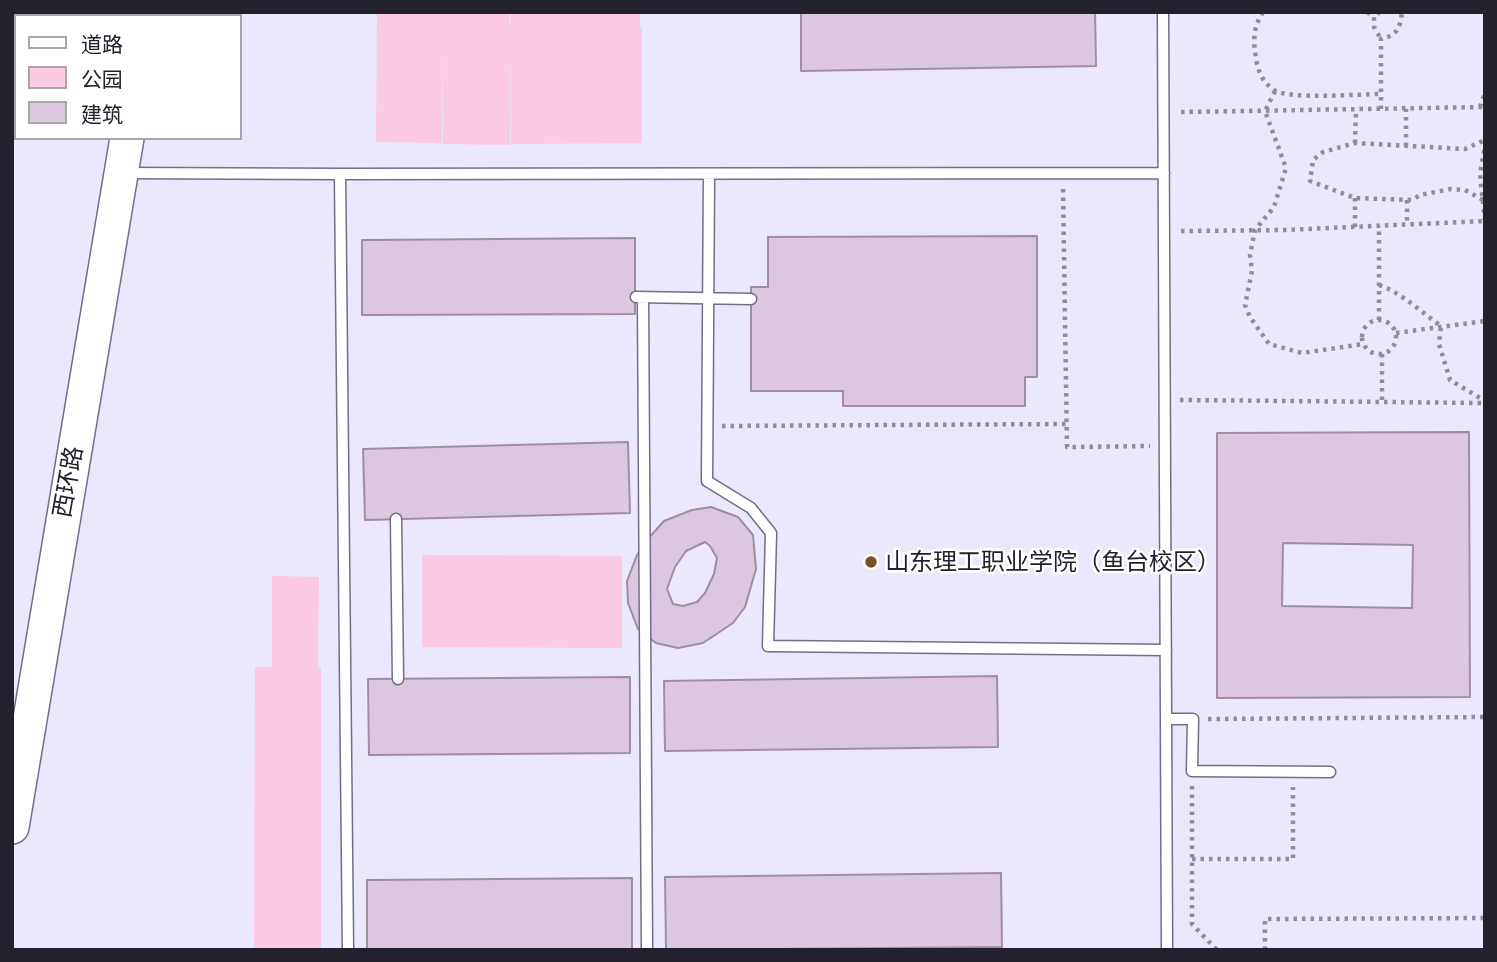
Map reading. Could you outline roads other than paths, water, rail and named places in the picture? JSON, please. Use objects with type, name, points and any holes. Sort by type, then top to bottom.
[{"type":"main road","name":"西环路","points":[[12,827],[127,140]]},
{"type":"lane","points":[[1163,12],[1167,950]]},
{"type":"lane","points":[[122,173],[1164,173]]},
{"type":"lane","points":[[340,174],[348,950]]},
{"type":"lane","points":[[709,175],[707,481],[751,508],[771,533],[768,646],[1166,650]]},
{"type":"lane","points":[[647,950],[640,297],[751,299]]},
{"type":"lane","points":[[396,519],[398,679]]},
{"type":"lane","points":[[1166,719],[1193,719],[1192,771],[1330,772]]},
{"type":"place","name":"山东理工职业学院（鱼台校区）","points":[[871,562]]}]
